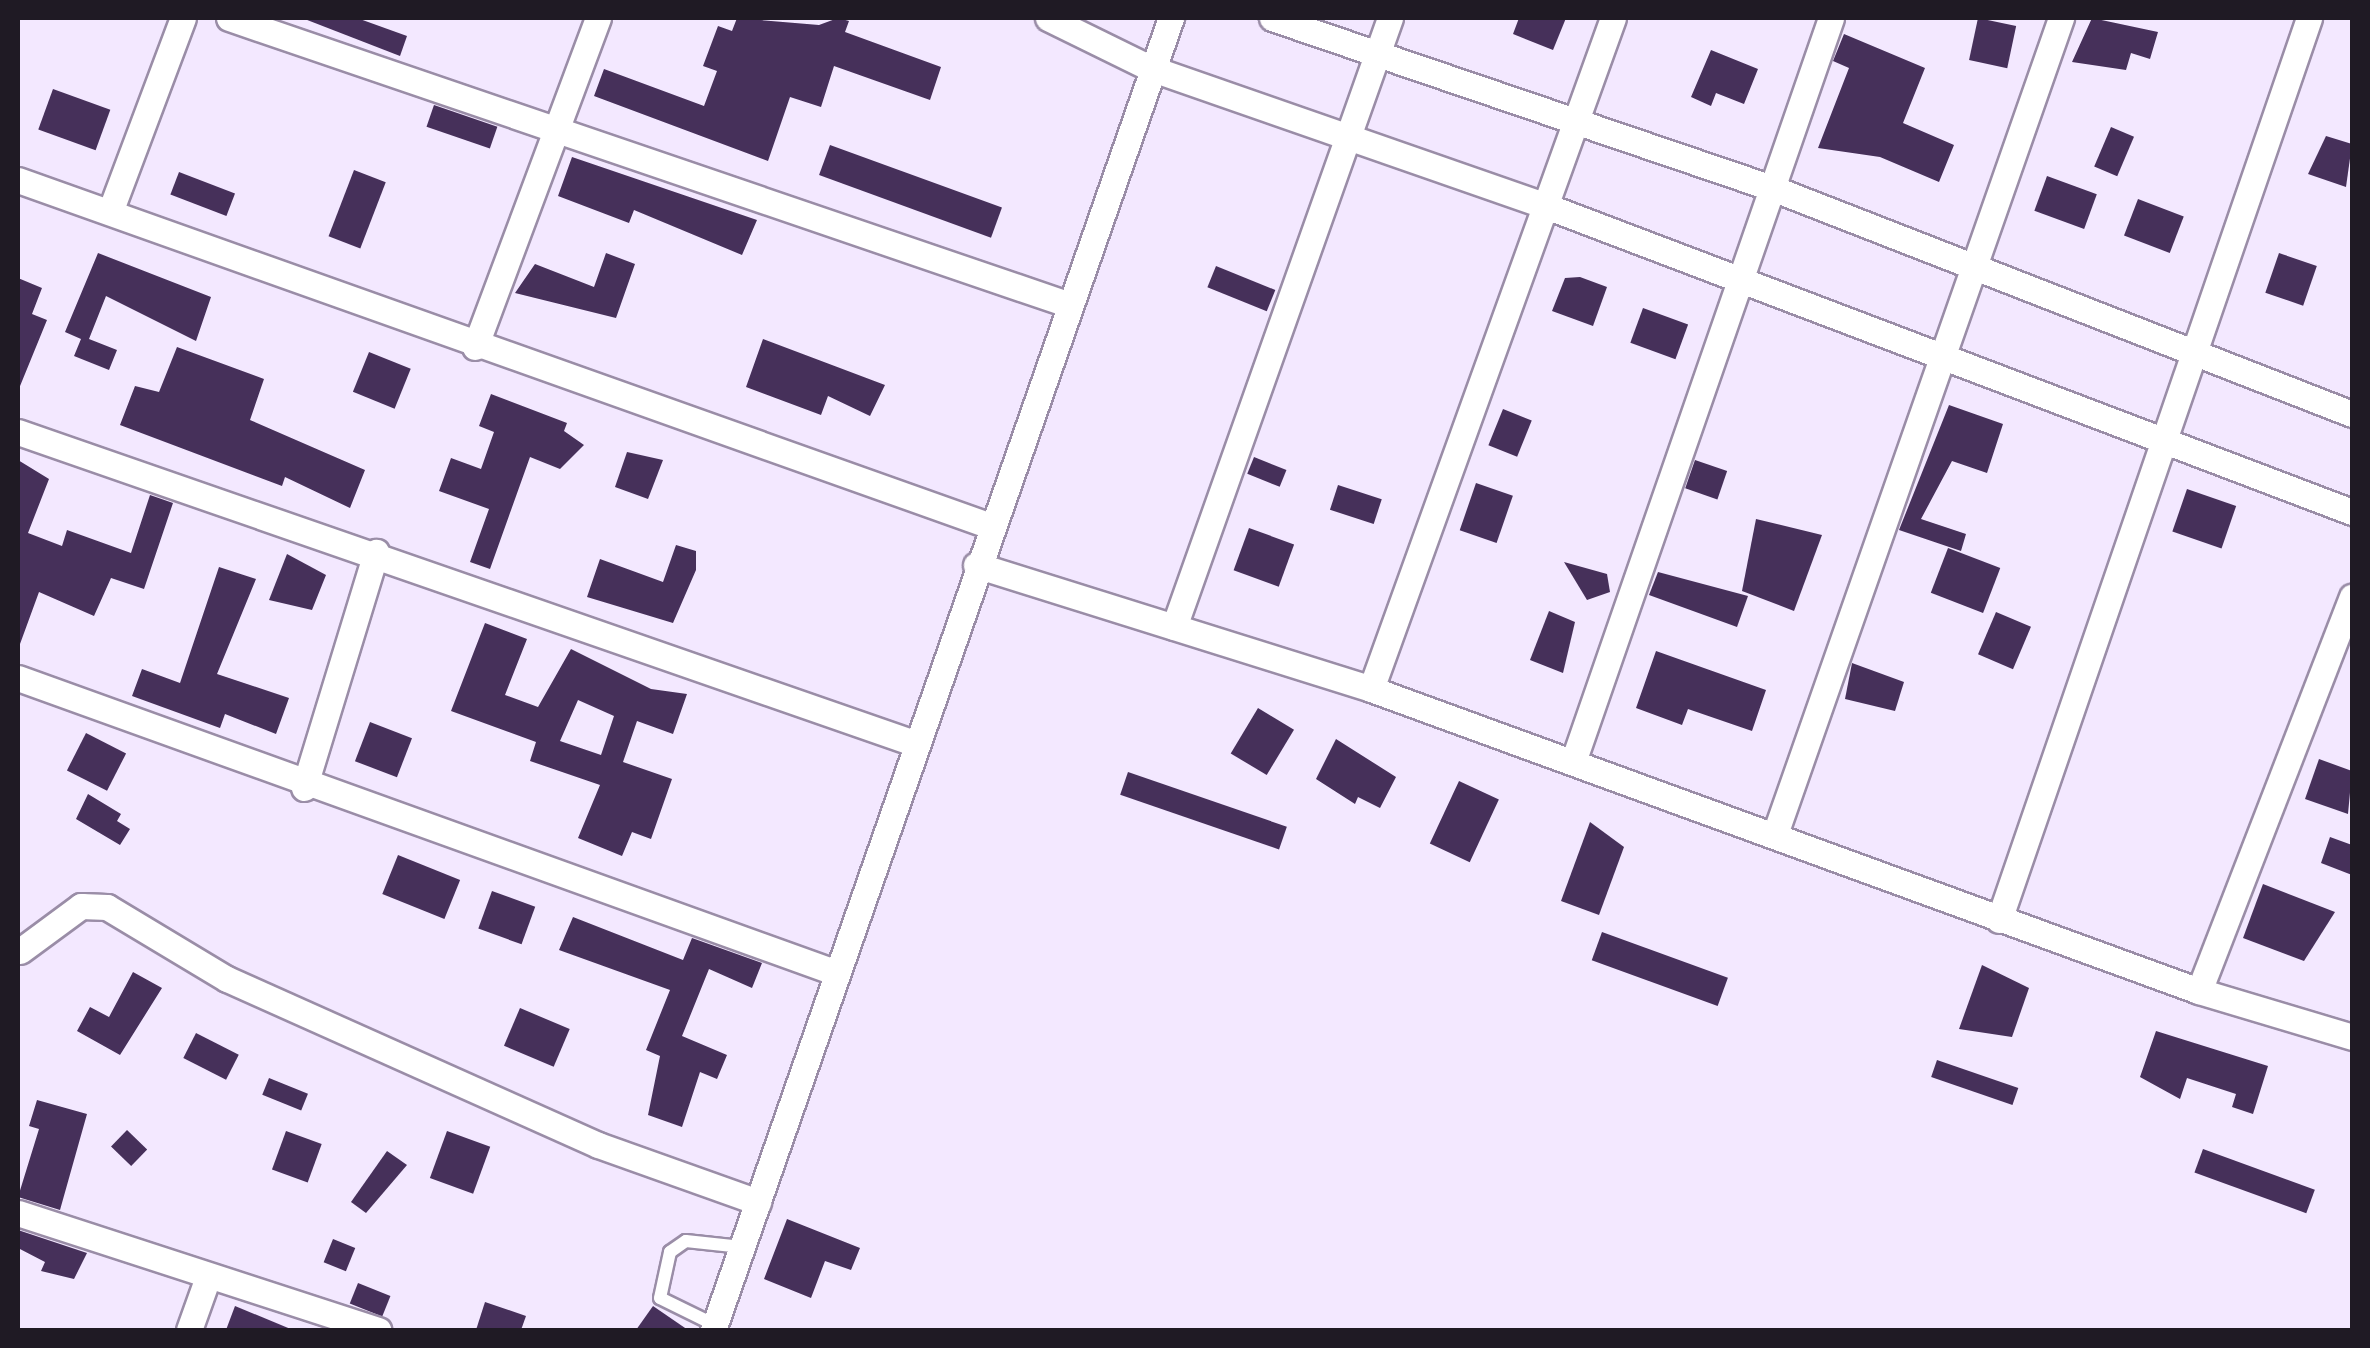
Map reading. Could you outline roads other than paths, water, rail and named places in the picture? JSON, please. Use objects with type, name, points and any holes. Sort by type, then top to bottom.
[{"type":"street","points":[[110,212],[183,18]]},
{"type":"street","points":[[229,18],[1067,304]]},
{"type":"street","points":[[475,347],[560,133],[598,18]]},
{"type":"street","points":[[1048,18],[1150,68],[1546,206],[2352,512]]},
{"type":"street","points":[[714,1328],[1067,304],[1171,18]]},
{"type":"street","points":[[1272,18],[1379,49],[1772,188],[1973,268],[2191,348],[2352,414]]},
{"type":"street","points":[[1174,627],[1390,18]]},
{"type":"street","points":[[1371,689],[1613,18]]},
{"type":"street","points":[[1573,762],[1737,278],[1831,18]]},
{"type":"street","points":[[1774,834],[2062,18]]},
{"type":"street","points":[[2000,920],[2191,348],[2309,18]]},
{"type":"street","points":[[18,180],[475,347],[991,526]]},
{"type":"street","points":[[18,432],[376,552],[914,744]]},
{"type":"street","points":[[304,788],[376,552]]},
{"type":"street","points":[[976,565],[1371,689],[2198,991],[2352,1037]]},
{"type":"street","points":[[2198,991],[2352,597]]},
{"type":"street","points":[[18,678],[304,788],[834,972]]},
{"type":"street","points":[[20,951],[80,906],[107,906],[227,979],[598,1145],[758,1202]]},
{"type":"street","points":[[18,1213],[380,1330]]},
{"type":"street","points":[[188,1330],[208,1276]]},
{"type":"lane","points":[[714,1328],[660,1298],[670,1252],[686,1240],[742,1247]]}]
